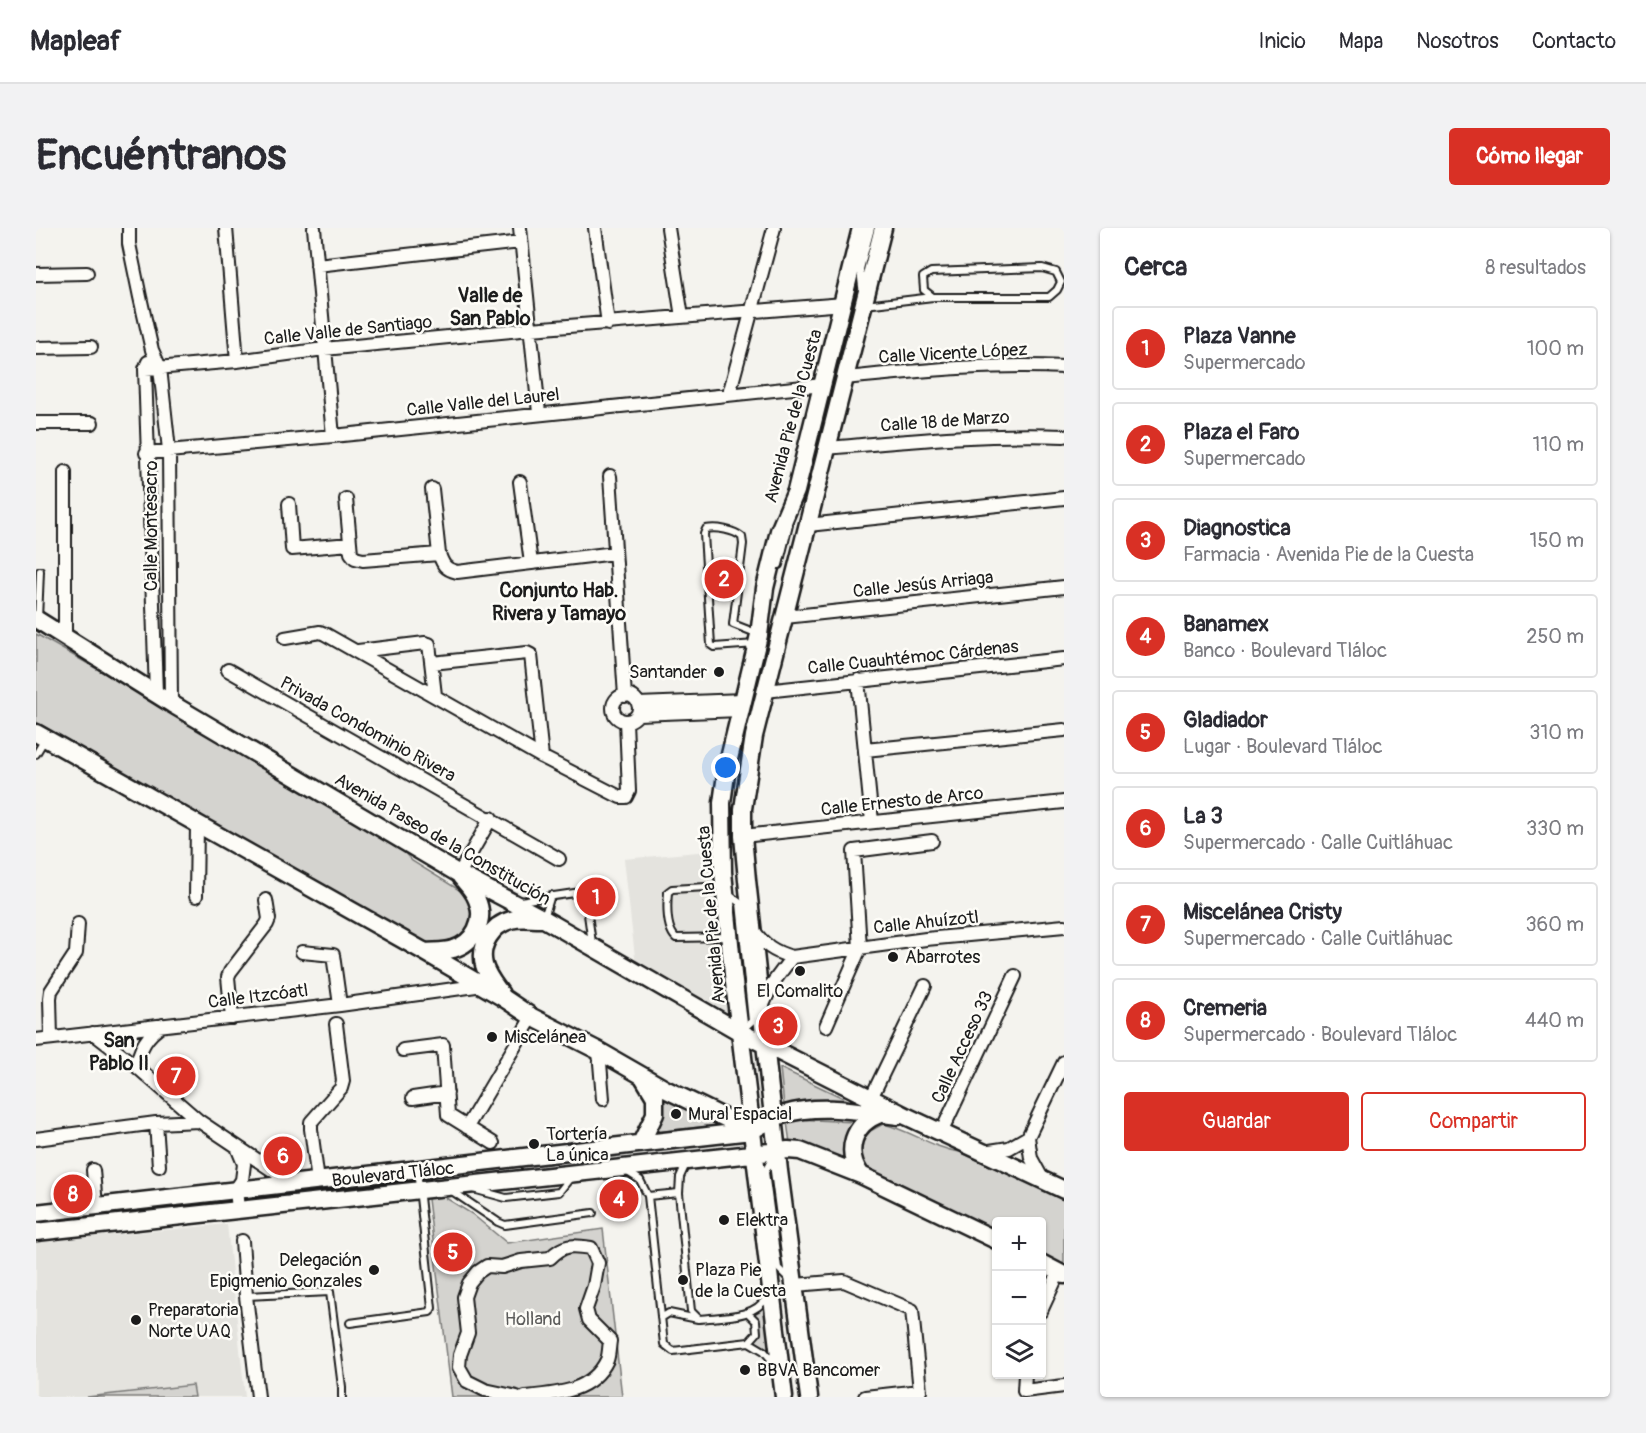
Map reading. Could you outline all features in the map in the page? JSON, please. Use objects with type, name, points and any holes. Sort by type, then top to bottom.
[{"type":"street","name":"Calle Montesacro","points":[[129,228],[129,244],[153,350],[160,368],[169,450],[171,703]]},
{"type":"street","points":[[226,228],[237,361]]},
{"type":"street","points":[[314,228],[333,436]]},
{"type":"street","points":[[520,228],[539,413]]},
{"type":"street","points":[[595,228],[608,324]]},
{"type":"street","points":[[668,228],[682,317]]},
{"type":"street","points":[[729,394],[774,228]]},
{"type":"street","name":"Avenida Pie de la Cuesta","points":[[781,1397],[781,1370],[751,1131],[725,889],[723,789],[758,639],[765,588],[779,531],[796,491],[861,228]]},
{"type":"street","points":[[809,1397],[777,1151],[752,927],[743,836],[746,782],[765,691],[884,228]]},
{"type":"street","points":[[317,265],[521,242]]},
{"type":"street","points":[[36,274],[87,273]]},
{"type":"street","name":"Calle Valle de Santiago","points":[[145,369],[531,329],[843,304]]},
{"type":"street","points":[[36,348],[91,347]]},
{"type":"street","name":"Calle Montesacro","points":[[153,350],[145,369],[146,453],[156,693]]},
{"type":"street","name":"Calle Vicente López","points":[[845,378],[950,368],[1026,365],[1064,367]]},
{"type":"street","name":"Calle Valle del Laurel","points":[[146,453],[823,385]]},
{"type":"street","points":[[36,423],[92,423]]},
{"type":"street","name":"Calle 18 de Marzo","points":[[828,448],[1012,434],[1064,436]]},
{"type":"street","points":[[65,472],[65,638]]},
{"type":"street","points":[[610,476],[625,696]]},
{"type":"street","points":[[520,482],[531,564]]},
{"type":"street","points":[[432,489],[439,554],[446,568],[457,572],[615,553]]},
{"type":"street","points":[[807,525],[1064,498]]},
{"type":"street","points":[[346,499],[350,544],[353,556],[359,560],[439,554]]},
{"type":"street","points":[[289,504],[292,549],[350,544]]},
{"type":"street","name":"Calle Jesús Arriaga","points":[[785,617],[1064,587]]},
{"type":"street","name":"Avenida Paseo de la Constitución","points":[[37,619],[171,703],[459,874],[544,919],[740,1032],[908,1117],[1064,1190]]},
{"type":"street","points":[[285,638],[320,632],[358,651],[542,757],[620,796],[626,796],[630,791],[626,721]]},
{"type":"street","points":[[358,651],[429,644],[435,695]]},
{"type":"street","points":[[432,663],[527,653],[531,655],[542,757]]},
{"type":"street","name":"Calle Cuauhtémoc Cárdenas","points":[[765,691],[1064,659]]},
{"type":"street","name":"Privada Condominio Rivera","points":[[228,670],[491,818],[559,859]]},
{"type":"street","points":[[858,680],[872,822]]},
{"type":"street","points":[[625,696],[633,697],[638,709],[633,719],[626,721],[615,716],[613,708],[618,698],[625,696]]},
{"type":"street","points":[[638,709],[741,705]]},
{"type":"street","points":[[865,750],[1064,730]]},
{"type":"street","points":[[41,736],[483,985],[532,1017],[751,1131],[777,1151],[800,1151],[861,1175],[992,1238]]},
{"type":"street","name":"Calle Ernesto de Arco","points":[[743,836],[1064,802]]},
{"type":"street","points":[[425,952],[447,951],[460,947],[467,943],[476,932],[480,918],[479,904],[459,874],[491,818]]},
{"type":"street","points":[[196,896],[197,825]]},
{"type":"street","points":[[826,1026],[860,948],[854,851],[932,841]]},
{"type":"street","points":[[232,1018],[228,977],[267,924],[269,919],[266,900]]},
{"type":"street","points":[[502,997],[485,966],[484,951],[489,936],[499,926],[511,920],[544,919]]},
{"type":"street","points":[[51,1038],[51,991],[76,953],[78,924]]},
{"type":"street","name":"Calle Ahuízotl","points":[[792,957],[1064,926]]},
{"type":"street","points":[[752,927],[762,942],[776,952],[792,957],[772,984],[762,1007]]},
{"type":"street","points":[[302,952],[333,956],[340,1005]]},
{"type":"street","name":"Calle Acceso 33","points":[[941,1133],[1016,976]]},
{"type":"street","name":"Calle Itzcóatl","points":[[36,1040],[340,1005],[483,985]]},
{"type":"street","points":[[871,1098],[925,986]]},
{"type":"street","points":[[467,1127],[532,1017]]},
{"type":"street","points":[[318,1181],[311,1130],[312,1122],[341,1088],[343,1081],[336,1024]]},
{"type":"street","points":[[137,1067],[146,1039],[163,1025]]},
{"type":"street","points":[[93,1033],[137,1067],[199,1121],[293,1184]]},
{"type":"street","points":[[403,1050],[443,1045],[448,1114],[493,1143]]},
{"type":"street","points":[[599,1051],[603,1099]]},
{"type":"street","points":[[982,1153],[1009,1148],[1028,1137],[1059,1083],[1064,1062]]},
{"type":"street","points":[[640,1143],[655,1114],[655,1097],[643,1076]]},
{"type":"street","points":[[413,1098],[447,1093]]},
{"type":"street","points":[[751,1131],[774,1119],[800,1111],[826,1110],[908,1117]]},
{"type":"street","points":[[861,1175],[852,1155],[855,1134],[866,1121],[880,1114]]},
{"type":"street","points":[[36,1139],[156,1123],[199,1121]]},
{"type":"street","points":[[156,1123],[159,1166]]},
{"type":"street","name":"Boulevard Tláloc","points":[[36,1212],[751,1131]]},
{"type":"street","points":[[1028,1137],[1031,1158],[1043,1180]]},
{"type":"street","points":[[237,1148],[244,1164],[242,1180],[236,1189],[238,1210]]},
{"type":"street","name":"Boulevard Tláloc","points":[[36,1232],[777,1151]]},
{"type":"street","points":[[93,1170],[96,1206]]},
{"type":"street","points":[[242,1241],[258,1397]]},
{"type":"street","points":[[517,1397],[485,1390],[467,1382],[459,1367],[460,1355],[468,1333],[464,1297],[469,1283],[478,1272],[487,1266],[501,1267],[521,1261],[550,1258],[557,1251],[572,1245],[591,1248],[598,1263],[594,1286],[586,1308],[589,1320],[610,1341],[608,1359],[591,1380],[566,1393],[525,1397]]},
{"type":"street","points":[[1046,1266],[1061,1273],[1046,1302]]},
{"type":"street","points":[[795,1285],[844,1281],[912,1310],[920,1392],[866,1397]]},
{"type":"street","points":[[1025,1379],[1024,1391],[1064,1386]]},
{"type":"lane","points":[[871,228],[860,269],[863,305],[933,297],[1049,297],[1057,290],[1061,282],[1056,272],[1042,268],[931,272],[924,277],[924,290],[933,297]]},
{"type":"lane","points":[[777,572],[796,491]]},
{"type":"lane","points":[[713,528],[742,537],[733,624],[758,639],[714,647],[711,645],[704,534],[706,529],[713,528]]},
{"type":"lane","points":[[37,619],[40,571]]},
{"type":"lane","points":[[758,639],[774,582]]},
{"type":"lane","points":[[36,754],[41,736]]},
{"type":"lane","points":[[730,937],[676,938],[670,926],[668,892],[672,889],[725,889],[740,903],[752,1021],[740,1032]]},
{"type":"lane","points":[[512,903],[581,892],[585,895],[592,947]]},
{"type":"lane","points":[[544,919],[551,895]]},
{"type":"lane","points":[[688,1161],[680,1177],[679,1193],[691,1311],[699,1319]]},
{"type":"lane","points":[[621,1168],[640,1180],[648,1196],[664,1344],[674,1351],[749,1342],[764,1351],[781,1370]]},
{"type":"lane","points":[[350,1323],[430,1312],[432,1299],[417,1169]]},
{"type":"lane","points":[[447,1188],[505,1225],[593,1213]]},
{"type":"lane","points":[[648,1196],[679,1193]]},
{"type":"lane","points":[[661,1318],[669,1313],[699,1319],[748,1313],[761,1306],[771,1291]]},
{"type":"lane","points":[[246,1296],[330,1292],[342,1397]]},
{"type":"lane","points":[[748,1313],[756,1321],[757,1334],[749,1342]]},
{"type":"shaded area","points":[[719,850],[735,1014],[723,1014],[636,966],[624,859]]},
{"type":"shaded area","name":"Preparatoria Norte UAQ","points":[[227,1224],[245,1397],[36,1397],[36,1242]]},
{"type":"green space","points":[[36,634],[390,837],[412,861],[469,896],[470,917],[464,932],[449,942],[429,946],[36,722]]},
{"type":"green space","points":[[780,1068],[856,1104],[819,1100],[784,1105]]},
{"type":"green space","points":[[660,1093],[719,1125],[655,1132]]},
{"type":"green space","points":[[796,1119],[854,1122],[845,1140],[844,1161],[790,1143],[787,1122]]},
{"type":"green space","points":[[883,1124],[940,1147],[960,1152],[1064,1200],[1064,1268],[1046,1259],[1046,1217],[992,1217],[992,1233],[866,1171],[858,1157],[861,1136]]},
{"type":"green space","points":[[406,1180],[407,1185],[246,1204],[245,1199]]},
{"type":"green space","name":"Holland","points":[[433,1190],[472,1214],[507,1243],[603,1229],[622,1397],[452,1397],[427,1191]]},
{"type":"green space","points":[[771,1291],[781,1370],[764,1351],[749,1342],[757,1333],[756,1321],[748,1313]]},
{"type":"green space","points":[[193,1385],[195,1397],[87,1397]]},
{"type":"place","name":"Plaza el Faro","points":[[724,579]]},
{"type":"place","name":"Santander","points":[[719,672]]},
{"type":"place","name":"Plaza Vanne","points":[[596,897]]},
{"type":"place","name":"Abarrotes","points":[[893,957]]},
{"type":"place","name":"El Comalito","points":[[800,971]]},
{"type":"place","name":"Diagnostica","points":[[778,1026]]},
{"type":"place","name":"Miscelánea","points":[[492,1037]]},
{"type":"place","name":"Miscelánea Cristy","points":[[176,1076]]},
{"type":"place","name":"Mural Espacial","points":[[676,1114]]},
{"type":"place","name":"Tortería La única","points":[[534,1144]]},
{"type":"place","name":"La 3","points":[[283,1156]]},
{"type":"place","name":"Cremeria","points":[[73,1194]]},
{"type":"place","name":"Banamex","points":[[619,1199]]},
{"type":"place","name":"Elektra","points":[[724,1220]]},
{"type":"place","name":"Gladiador","points":[[453,1252]]},
{"type":"place","name":"Delegación Epigmenio Gonzales","points":[[374,1270]]},
{"type":"place","name":"Plaza Pie de la Cuesta","points":[[683,1280]]},
{"type":"place","name":"Preparatoria Norte UAQ","points":[[136,1320]]},
{"type":"place","name":"BBVA Bancomer","points":[[745,1370]]},
{"type":"district","name":"Valle de San Pablo","points":[[490,306]]},
{"type":"district","name":"Conjunto Hab. Rivera y Tamayo","points":[[559,602]]},
{"type":"district","name":"San Pablo II","points":[[119,1052]]}]
